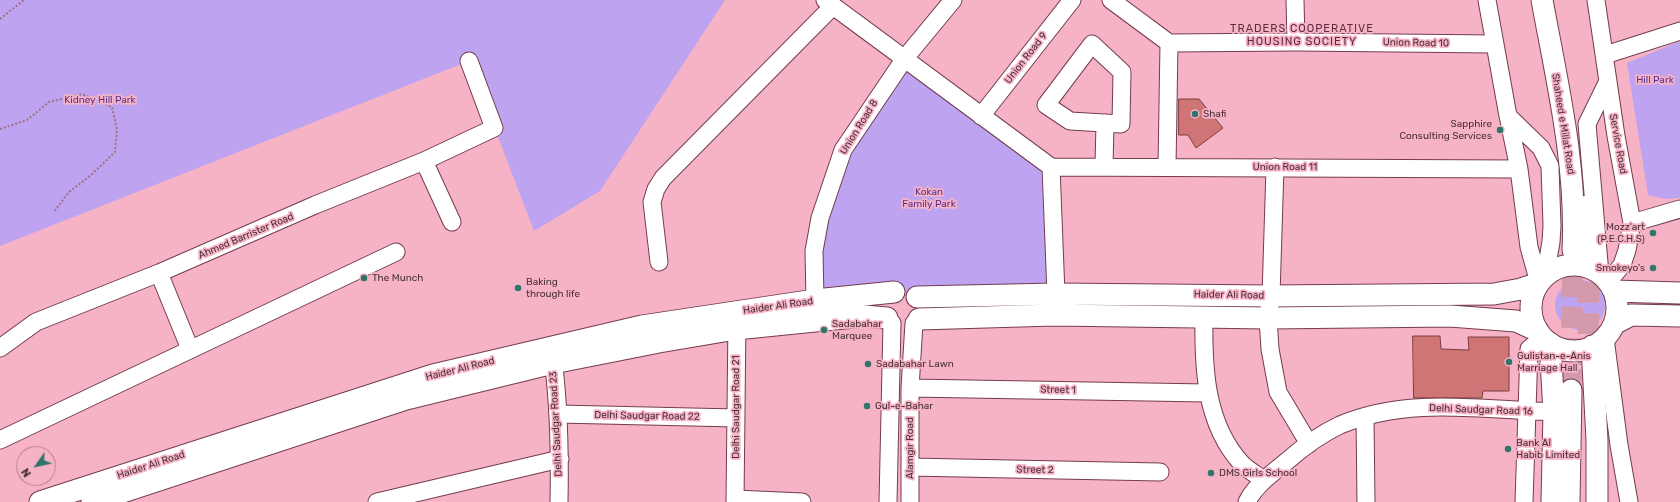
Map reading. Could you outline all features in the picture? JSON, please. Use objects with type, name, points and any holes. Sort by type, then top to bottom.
[{"type":"main road","name":"Shaheed e Millat Road","points":[[1542,0],[1568,142],[1573,194],[1581,249],[1587,206],[1580,149],[1555,0]]},
{"type":"main road","points":[[1552,502],[1554,412],[1552,377],[1544,337],[1533,319],[1531,307],[1533,294],[1542,280],[1554,269],[1569,265],[1584,265],[1607,282],[1680,293]]},
{"type":"main road","name":"Haider Ali Road","points":[[917,297],[1056,294],[1270,296],[1494,294],[1521,289],[1542,280]]},
{"type":"main road","points":[[1597,502],[1597,440],[1601,343],[1617,307],[1607,282]]},
{"type":"main road","name":"Haider Ali Road","points":[[737,320],[815,300],[894,292]]},
{"type":"main road","points":[[917,321],[1054,315],[1268,318],[1473,317],[1516,321],[1563,349],[1578,350],[1601,343]]},
{"type":"main road","points":[[1552,377],[1557,366],[1568,356],[1577,354],[1585,355],[1601,343],[1631,315],[1680,316]]},
{"type":"main road","name":"Haider Ali Road","points":[[92,502],[406,399],[642,326],[737,320],[864,316],[890,321]]},
{"type":"main road","name":"Haider Ali Road","points":[[40,502],[433,374],[552,355]]},
{"type":"main road","points":[[1568,502],[1580,391],[1588,502]]},
{"type":"street","name":"Union Road 8","points":[[815,300],[814,251],[820,218],[843,150],[905,58],[953,0]]},
{"type":"street","name":"Union Road 9","points":[[981,116],[1072,0]]},
{"type":"street","points":[[1111,0],[1169,43],[1167,167]]},
{"type":"street","points":[[1295,0],[1296,42]]},
{"type":"street","points":[[1487,0],[1508,116],[1520,169],[1529,247],[1542,280]]},
{"type":"street","name":"Service Road","points":[[1596,0],[1616,136],[1632,223],[1627,250],[1622,265],[1607,282]]},
{"type":"street","points":[[660,262],[652,202],[656,189],[663,178],[829,3],[1050,167],[1056,294],[1054,315]]},
{"type":"street","points":[[1605,55],[1680,31]]},
{"type":"street","name":"Union Road 10","points":[[1169,43],[1296,42],[1494,44]]},
{"type":"street","points":[[1092,44],[1122,72],[1121,124],[1105,123],[1070,121],[1046,105],[1092,44]]},
{"type":"street","name":"Ahmed Barrister Road","points":[[0,348],[36,322],[159,273],[424,161],[494,128],[469,61]]},
{"type":"street","points":[[1607,282],[1588,124],[1608,81]]},
{"type":"street","points":[[1508,116],[1541,148],[1550,166],[1552,232],[1542,280]]},
{"type":"street","points":[[1104,167],[1105,123]]},
{"type":"street","points":[[424,161],[452,222]]},
{"type":"street","name":"Union Road 11","points":[[1050,167],[1520,169]]},
{"type":"street","points":[[1275,167],[1268,318],[1270,349],[1278,392],[1308,444]]},
{"type":"street","points":[[1632,223],[1680,209]]},
{"type":"street","points":[[0,440],[396,252]]},
{"type":"street","points":[[159,273],[190,349]]},
{"type":"street","points":[[906,290],[917,297],[921,308],[917,321],[904,327],[890,321],[885,313],[885,303],[888,297],[894,292],[906,290]]},
{"type":"street","points":[[1204,316],[1203,353],[1207,393],[1223,436],[1232,451],[1242,465],[1264,480]]},
{"type":"street","name":"Delhi Saudgar Road 21","points":[[735,501],[737,320]]},
{"type":"street","name":"Alamgir Road","points":[[888,502],[890,321]]},
{"type":"street","name":"Alamgir Road","points":[[910,502],[910,388],[917,321]]},
{"type":"street","points":[[1524,502],[1529,349],[1544,337]]},
{"type":"street","points":[[1601,343],[1629,502]]},
{"type":"street","name":"Delhi Saudgar Road 23","points":[[552,355],[558,414],[560,459],[559,502]]},
{"type":"street","name":"Street 1","points":[[910,388],[1207,393]]},
{"type":"street","name":"Delhi Saudgar Road 16","points":[[1247,502],[1264,480],[1308,444],[1340,425],[1382,412],[1441,407],[1554,412]]},
{"type":"street","name":"Delhi Saudgar Road 22","points":[[558,414],[736,418]]},
{"type":"street","points":[[1365,417],[1366,502]]},
{"type":"street","points":[[377,502],[560,459]]},
{"type":"street","name":"Street 2","points":[[910,467],[1160,472]]},
{"type":"street","points":[[735,501],[802,502]]},
{"type":"path","points":[[0,19],[24,0]]},
{"type":"path","points":[[0,129],[27,120],[49,102],[82,94],[112,107],[117,130],[115,152],[90,176],[69,192],[54,212]]},
{"type":"green space","name":"Kidney Hill Park","points":[[0,0],[725,0],[600,191],[534,231],[469,61],[0,246]]},
{"type":"green space","name":"Hill Park","points":[[1680,41],[1680,198],[1665,199],[1648,195],[1627,63]]},
{"type":"green space","name":"Kokan Family Park","points":[[905,58],[1051,167],[1056,294],[867,295],[815,300],[814,251],[843,150]]},
{"type":"green space","points":[[1575,280],[1585,280],[1598,287],[1605,300],[1605,310],[1598,323],[1585,330],[1575,330],[1566,326],[1559,319],[1555,310],[1555,300],[1559,291],[1566,284]]},
{"type":"building","name":"Shafi","points":[[1179,99],[1199,99],[1223,128],[1196,148],[1188,135],[1179,135]]},
{"type":"building","points":[[1413,336],[1440,336],[1441,349],[1469,350],[1468,337],[1509,337],[1509,391],[1483,391],[1482,398],[1414,398]]},
{"type":"tunnel","points":[[1588,365],[1589,249]]},
{"type":"tunnel","points":[[1571,390],[1573,250]]},
{"type":"place","name":"Shafi","points":[[1195,114]]},
{"type":"place","name":"Sapphire Consulting Services","points":[[1500,130]]},
{"type":"place","name":"Mozz'art (P.E.C.H.S)","points":[[1653,233]]},
{"type":"place","name":"Smokeyo's","points":[[1653,268]]},
{"type":"place","name":"The Munch","points":[[364,278]]},
{"type":"place","name":"Baking through life","points":[[518,288]]},
{"type":"place","name":"Sadabahar Marquee","points":[[824,330]]},
{"type":"place","name":"Gulistan-e-Anis Marriage Hall","points":[[1509,362]]},
{"type":"place","name":"Sadabahar Lawn","points":[[868,364]]},
{"type":"place","name":"Gul-e-Bahar","points":[[867,406]]},
{"type":"place","name":"Bank Al Habib Limited","points":[[1508,449]]},
{"type":"place","name":"DMS Girls School","points":[[1211,473]]},
{"type":"district","name":"TRADERS COOPERATIVE HOUSING SOCIETY","points":[[1302,35]]}]
